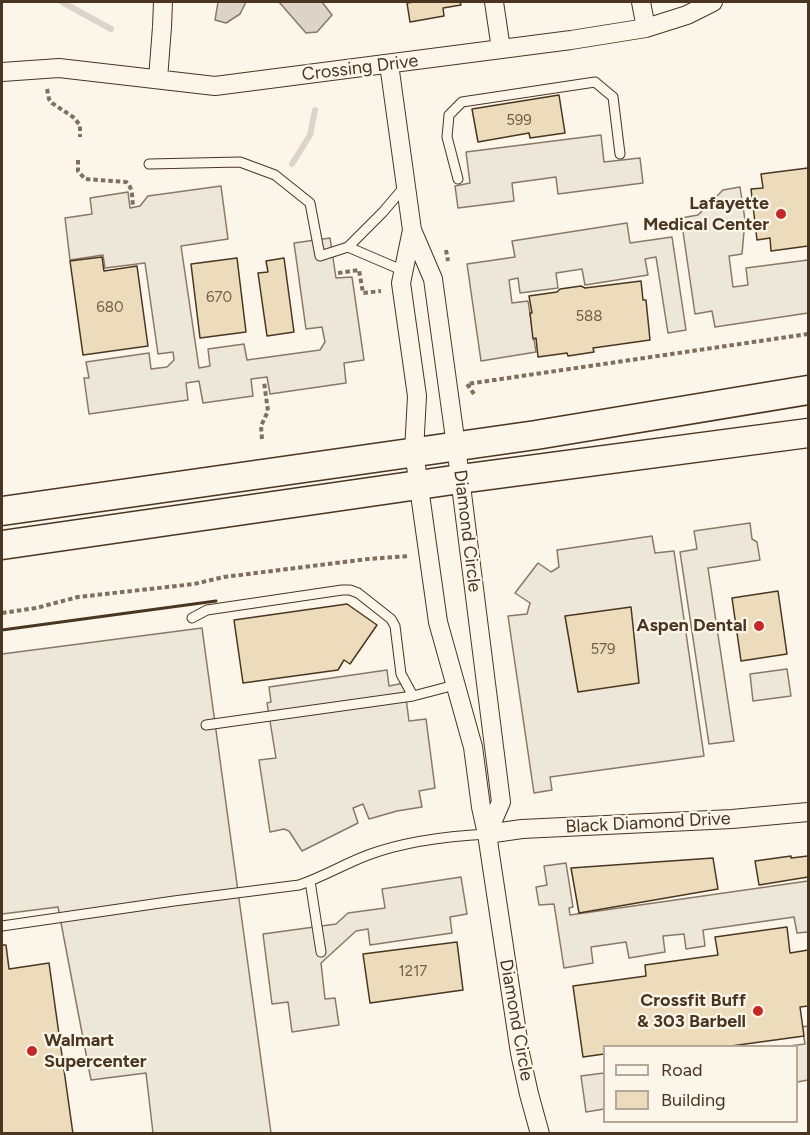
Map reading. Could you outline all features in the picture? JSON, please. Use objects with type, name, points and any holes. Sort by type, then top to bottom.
[{"type":"main road","points":[[2,511],[536,435],[808,390]]},
{"type":"main road","points":[[2,544],[460,479],[808,433]]},
{"type":"street","points":[[158,79],[163,2]]},
{"type":"street","points":[[494,2],[501,49]]},
{"type":"street","points":[[641,2],[646,28]]},
{"type":"street","name":"Crossing Drive","points":[[2,72],[59,68],[215,86],[646,28],[687,15],[713,2]]},
{"type":"street","name":"Diamond Circle","points":[[389,64],[412,230],[433,279],[456,446],[501,802],[487,834]]},
{"type":"street","name":"Diamond Circle","points":[[412,230],[401,283],[417,396],[414,452],[418,485],[438,622],[472,747],[520,1053],[540,1134]]},
{"type":"street","name":"Black Diamond Drive","points":[[487,834],[522,829],[732,819],[808,812]]},
{"type":"lane","points":[[458,179],[447,137],[449,115],[462,102],[595,82],[613,98],[620,154]]},
{"type":"lane","points":[[149,164],[240,162],[275,175],[310,203],[320,256],[348,247],[406,185]]},
{"type":"lane","points":[[348,247],[404,271]]},
{"type":"lane","points":[[192,618],[207,610],[350,590],[391,619],[395,626],[401,674],[413,696]]},
{"type":"lane","points":[[206,725],[413,696],[455,685]]},
{"type":"lane","points":[[2,926],[299,885],[368,855],[413,843],[463,835],[487,834]]},
{"type":"lane","points":[[310,881],[321,952]]},
{"type":"path","points":[[47,89],[52,103],[80,124],[80,137]]},
{"type":"path","points":[[78,160],[78,171],[85,179],[129,184],[133,206]]},
{"type":"path","points":[[338,273],[359,270],[363,293],[381,291]]},
{"type":"path","points":[[474,394],[467,384],[808,334]]},
{"type":"path","points":[[262,440],[261,426],[268,411],[264,382]]},
{"type":"path","points":[[2,613],[36,608],[78,597],[194,584],[224,577],[368,559],[412,556]]},
{"type":"shaded area","points":[[218,2],[246,2],[240,14],[226,23],[215,20]]},
{"type":"shaded area","points":[[279,2],[322,2],[332,15],[317,32],[306,33]]},
{"type":"shaded area","points":[[601,135],[604,162],[640,158],[643,183],[558,194],[556,177],[512,183],[514,201],[458,208],[455,186],[470,183],[466,152]]},
{"type":"shaded area","points":[[221,186],[228,239],[181,246],[199,368],[210,366],[208,349],[244,344],[247,360],[320,350],[325,342],[322,327],[306,329],[294,243],[330,238],[336,278],[352,277],[364,360],[344,363],[346,383],[270,394],[267,377],[251,379],[253,396],[203,403],[199,381],[186,383],[188,400],[89,414],[84,378],[89,378],[86,362],[149,353],[151,369],[167,367],[174,360],[173,352],[158,354],[145,263],[105,268],[103,255],[70,260],[65,218],[92,214],[90,198],[128,192],[130,208],[140,206],[148,196]]},
{"type":"shaded area","points":[[740,187],[745,220],[742,254],[729,256],[733,287],[748,285],[746,268],[808,260],[808,313],[715,327],[712,311],[695,314],[681,218],[698,215],[723,190]]},
{"type":"shaded area","points":[[627,223],[630,243],[672,237],[686,330],[668,333],[656,257],[645,259],[648,275],[585,285],[582,269],[556,273],[558,288],[520,293],[518,278],[509,280],[512,303],[528,301],[536,352],[481,361],[467,264],[515,257],[512,241]]},
{"type":"shaded area","points":[[750,523],[752,539],[757,542],[760,560],[708,568],[734,741],[709,744],[680,552],[697,549],[694,531]]},
{"type":"shaded area","points":[[652,536],[655,553],[674,551],[704,756],[550,777],[552,790],[534,793],[508,616],[527,614],[530,603],[515,593],[538,563],[551,572],[559,567],[557,550]]},
{"type":"shaded area","points":[[202,628],[271,1133],[153,1133],[146,1073],[91,1080],[58,907],[2,914],[2,654]]},
{"type":"shaded area","points":[[787,669],[791,696],[753,701],[750,674]]},
{"type":"shaded area","points":[[387,670],[389,686],[404,683],[409,721],[426,719],[435,788],[419,791],[422,807],[369,819],[363,804],[353,808],[358,823],[302,851],[289,831],[284,829],[270,832],[259,760],[276,758],[267,703],[271,702],[269,687]]},
{"type":"shaded area","points":[[566,863],[573,907],[569,908],[570,915],[808,881],[808,932],[797,933],[794,917],[703,930],[705,946],[686,949],[684,934],[663,936],[665,952],[629,958],[626,942],[591,947],[593,963],[564,968],[554,904],[539,905],[536,887],[547,885],[544,866]]},
{"type":"shaded area","points":[[461,877],[467,914],[450,917],[452,933],[370,945],[368,929],[356,931],[321,963],[325,999],[335,998],[339,1025],[292,1032],[288,1002],[272,1004],[263,934],[336,924],[348,913],[385,908],[382,889]]},
{"type":"shaded area","points":[[808,1026],[808,1080],[798,1082],[797,1045],[805,1044],[802,1027]]},
{"type":"shaded area","points":[[603,1073],[603,1109],[586,1112],[581,1076]]},
{"type":"building","points":[[460,2],[461,5],[443,8],[444,16],[410,22],[407,3]]},
{"type":"building","points":[[559,95],[565,133],[530,138],[529,133],[478,142],[472,109]]},
{"type":"building","name":"Lafayette Medical Center","points":[[808,168],[808,246],[771,251],[770,238],[757,240],[751,189],[763,188],[761,174]]},
{"type":"building","points":[[102,257],[104,271],[137,266],[148,346],[83,355],[70,261]]},
{"type":"building","points":[[237,258],[246,332],[200,338],[191,264]]},
{"type":"building","points":[[284,258],[294,332],[267,336],[258,273],[268,272],[266,261]]},
{"type":"building","points":[[641,281],[643,300],[646,300],[650,340],[593,348],[594,352],[568,356],[567,353],[538,357],[536,338],[533,339],[529,296],[581,286],[585,288]]},
{"type":"building","name":"Aspen Dental","points":[[778,591],[787,654],[741,661],[732,598]]},
{"type":"building","points":[[347,604],[377,625],[350,664],[344,660],[338,670],[243,683],[234,620]]},
{"type":"building","points":[[631,607],[639,683],[578,692],[565,616]]},
{"type":"building","points":[[791,856],[791,858],[808,856],[808,877],[759,885],[755,861]]},
{"type":"building","points":[[713,858],[718,889],[579,913],[571,868]]},
{"type":"building","points":[[787,927],[790,953],[808,950],[808,1006],[800,1007],[804,1036],[738,1045],[603,1045],[603,1054],[583,1057],[573,986],[646,976],[645,965],[718,955],[715,937]]},
{"type":"building","points":[[457,942],[463,990],[370,1003],[363,954]]},
{"type":"building","name":"Walmart Supercenter","points":[[2,945],[6,945],[9,969],[49,963],[73,1134],[2,1134]]},
{"type":"waterway","points":[[62,2],[111,29]]},
{"type":"waterway","points":[[292,164],[310,135],[315,110]]},
{"type":"wall","points":[[2,630],[216,601]]},
{"type":"place","name":"Lafayette Medical Center","points":[[781,214]]},
{"type":"place","name":"Aspen Dental","points":[[759,626]]},
{"type":"place","name":"Crossfit Buff & 303 Barbell","points":[[758,1011]]},
{"type":"place","name":"Walmart Supercenter","points":[[32,1051]]}]
